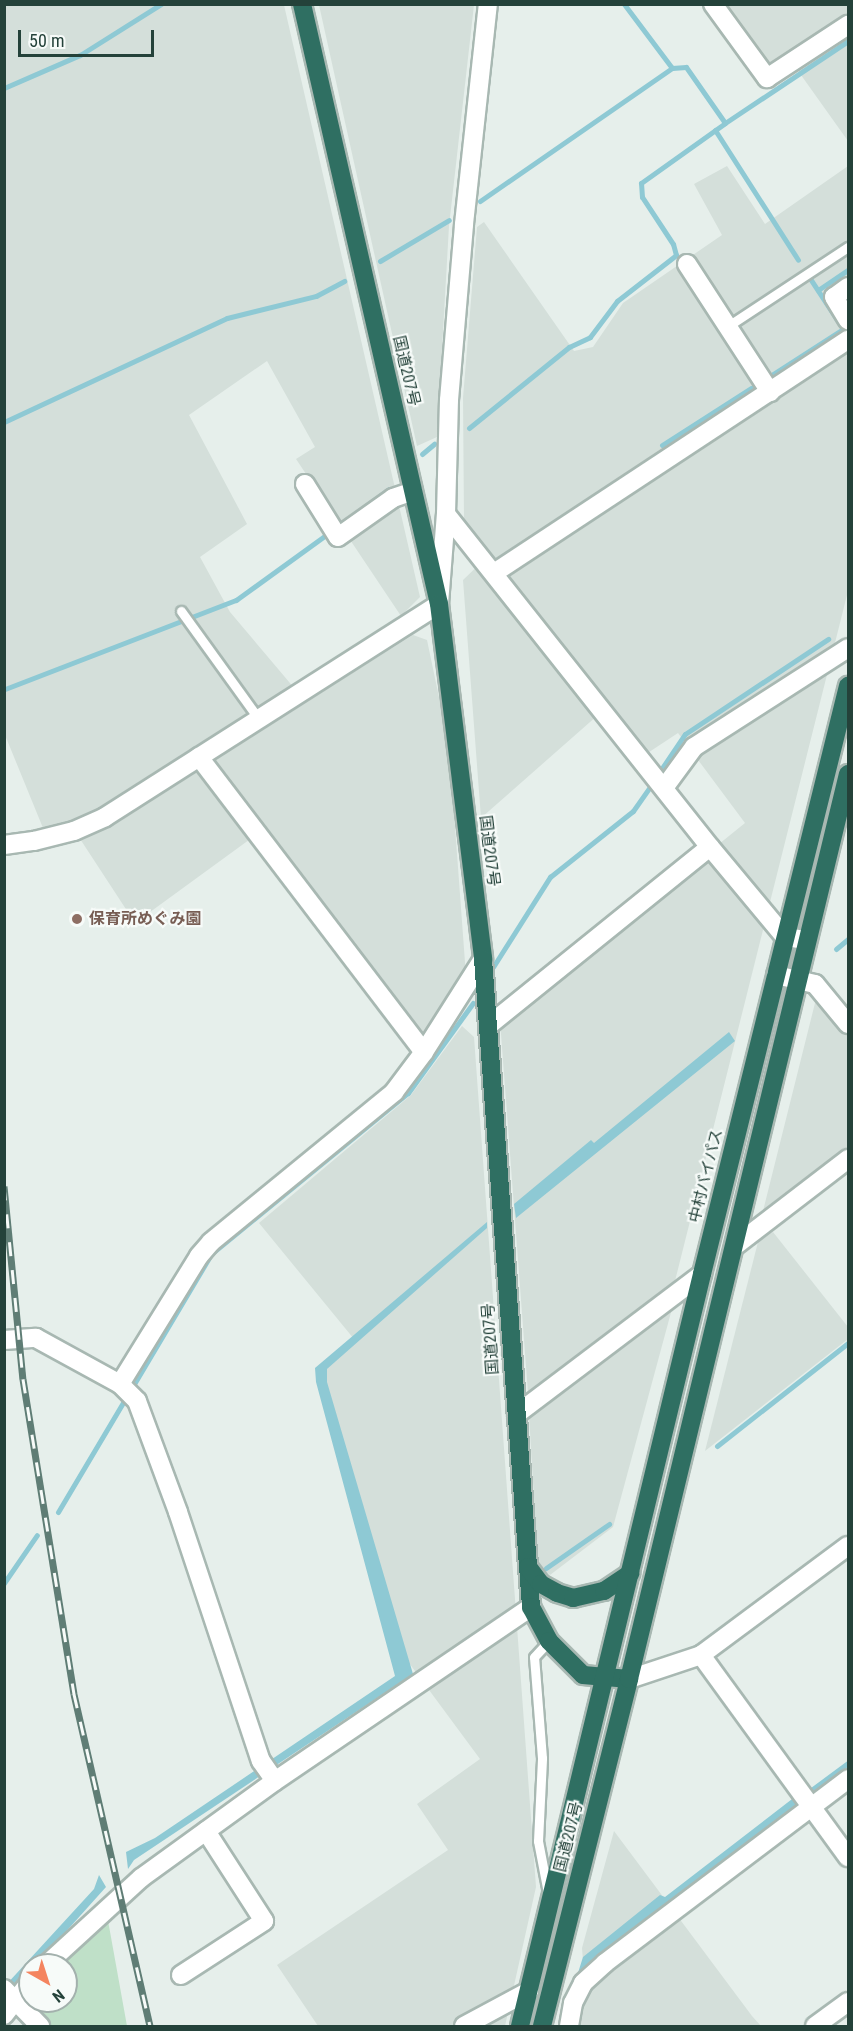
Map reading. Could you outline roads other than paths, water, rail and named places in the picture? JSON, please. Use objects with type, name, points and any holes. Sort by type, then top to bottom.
[{"type":"highway","name":"国道207号","points":[[302,4],[439,604],[483,959],[531,1607],[549,1641],[583,1675],[629,1679],[542,2026]]},
{"type":"highway","name":"中村バイパス","points":[[606,1677],[702,1274],[849,686]]},
{"type":"highway","points":[[629,1679],[849,774]]},
{"type":"highway","points":[[528,1567],[541,1584],[557,1593],[573,1598],[604,1591],[631,1573]]},
{"type":"highway","name":"国道207号","points":[[520,2026],[606,1677]]},
{"type":"street","points":[[4,845],[34,842],[75,831],[105,817],[439,604],[446,514],[449,400],[464,224],[488,4]]},
{"type":"street","points":[[713,4],[766,78],[849,25]]},
{"type":"street","points":[[687,264],[770,392]]},
{"type":"street","points":[[849,287],[834,297],[849,320]]},
{"type":"street","points":[[494,573],[770,392],[846,348]]},
{"type":"street","points":[[305,484],[338,537],[393,498],[413,490]]},
{"type":"street","points":[[446,514],[710,847],[785,937],[807,940]]},
{"type":"street","points":[[658,781],[694,747],[849,648]]},
{"type":"street","points":[[199,757],[424,1052]]},
{"type":"street","points":[[488,1026],[710,847]]},
{"type":"street","points":[[126,1390],[199,1256],[211,1242],[394,1092],[424,1052],[483,959]]},
{"type":"street","points":[[776,975],[815,984],[849,1024]]},
{"type":"street","points":[[735,1246],[849,1159]]},
{"type":"street","points":[[517,1414],[702,1274]]},
{"type":"street","points":[[4,1340],[36,1338],[126,1390],[137,1401],[269,1772]]},
{"type":"street","points":[[629,1679],[701,1655],[849,1546]]},
{"type":"street","points":[[59,1953],[141,1878],[206,1831],[269,1772],[531,1607]]},
{"type":"street","points":[[701,1655],[849,1857]]},
{"type":"street","points":[[569,2026],[573,2003],[583,1983],[604,1963],[849,1779]]},
{"type":"street","points":[[181,1975],[264,1921],[206,1831]]},
{"type":"street","points":[[464,2026],[529,1991]]},
{"type":"street","points":[[8,2001],[40,2026]]},
{"type":"street","points":[[815,2026],[849,2002]]},
{"type":"lane","points":[[728,326],[849,247]]},
{"type":"lane","points":[[182,611],[189,625],[259,719]]},
{"type":"lane","points":[[549,1641],[534,1657],[542,1758],[538,1841],[550,1905]]},
{"type":"water","points":[[729,1032],[735,1041],[516,1218],[514,1204],[591,1140],[594,1143]]},
{"type":"water","points":[[487,1222],[487,1228],[327,1369],[327,1382],[413,1674],[134,1860],[128,1869],[126,1852],[155,1838],[395,1676],[316,1382],[315,1368]]},
{"type":"water","points":[[796,1796],[803,1801],[577,1976],[583,1957],[660,1895],[665,1897]]},
{"type":"water","points":[[99,1875],[106,1887],[47,1953],[35,1953],[94,1889]]},
{"type":"water","points":[[18,1972],[18,1985],[11,1993],[5,1986]]},
{"type":"waterway","points":[[4,88],[80,55],[161,4]]},
{"type":"waterway","points":[[624,4],[672,68]]},
{"type":"waterway","points":[[469,428],[569,347],[590,337],[617,301],[676,255],[673,244],[642,197],[641,183],[725,123],[848,41]]},
{"type":"waterway","points":[[480,201],[672,68],[686,67],[725,123]]},
{"type":"waterway","points":[[715,130],[798,260]]},
{"type":"waterway","points":[[380,261],[449,220]]},
{"type":"waterway","points":[[818,290],[848,270]]},
{"type":"waterway","points":[[773,374],[843,329],[811,280]]},
{"type":"waterway","points":[[4,422],[227,318],[316,296],[344,281]]},
{"type":"waterway","points":[[662,445],[751,388]]},
{"type":"waterway","points":[[422,454],[434,444]]},
{"type":"waterway","points":[[337,527],[389,489]]},
{"type":"waterway","points":[[5,689],[236,600],[330,532]]},
{"type":"waterway","points":[[658,774],[685,734],[828,639]]},
{"type":"waterway","points":[[493,967],[550,877],[633,811],[653,782]]},
{"type":"waterway","points":[[836,949],[848,939]]},
{"type":"waterway","points":[[58,1512],[211,1254],[408,1093],[473,1003]]},
{"type":"waterway","points":[[717,1446],[848,1343]]},
{"type":"waterway","points":[[546,1568],[609,1524]]},
{"type":"waterway","points":[[4,1583],[37,1535]]},
{"type":"waterway","points":[[810,1791],[848,1763]]},
{"type":"railway","points":[[4,1186],[23,1379],[74,1694],[150,2026]]},
{"type":"place","name":"保育所めぐみ園","points":[[77,919]]}]
